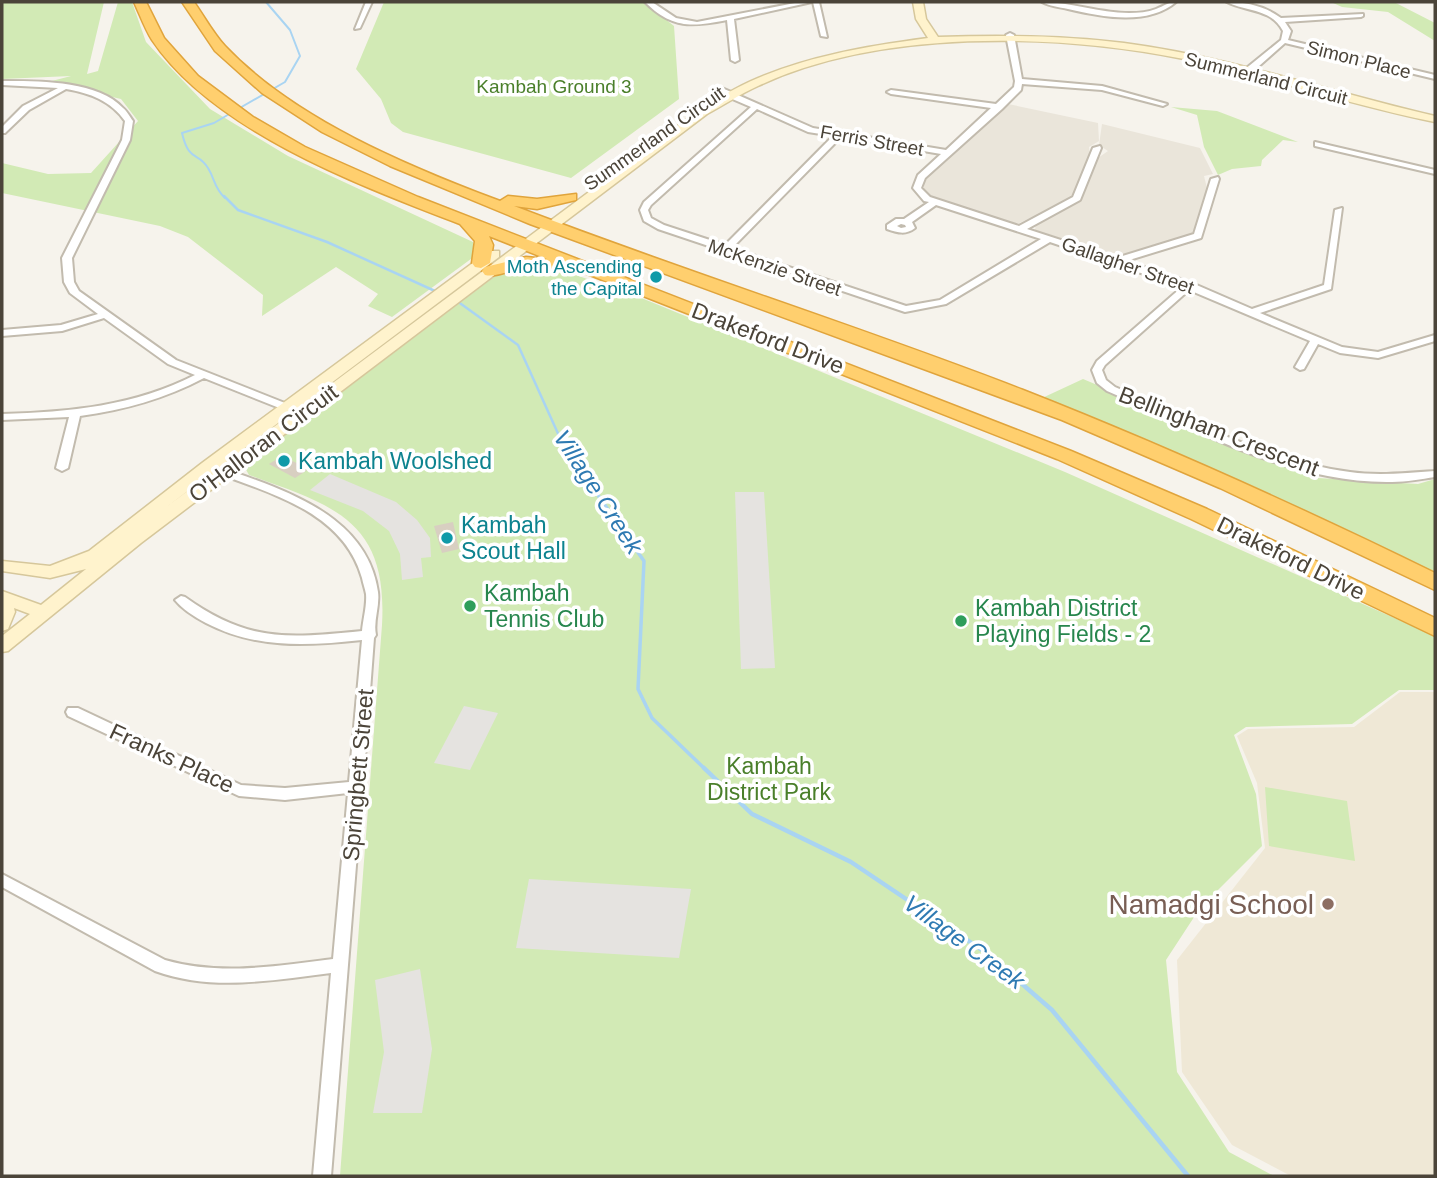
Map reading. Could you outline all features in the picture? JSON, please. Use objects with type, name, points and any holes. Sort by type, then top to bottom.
[{"type":"highway","name":"Drakeford Drive","points":[[140,2],[158,40],[173,59],[226,105],[248,120],[343,170],[463,220],[1064,455],[1199,514],[1435,628]]},
{"type":"highway","name":"Drakeford Drive","points":[[188,2],[219,49],[276,97],[345,137],[460,191],[948,368],[1089,424],[1243,490],[1435,582]]},
{"type":"highway","points":[[460,191],[530,204],[574,201],[577,221],[596,242]]},
{"type":"highway","points":[[463,220],[486,242],[486,267],[541,262],[609,277]]},
{"type":"street","points":[[357,28],[369,2]]},
{"type":"street","points":[[648,2],[678,22],[702,24],[809,2]]},
{"type":"street","points":[[816,2],[825,36]]},
{"type":"street","points":[[1045,2],[1143,15],[1163,11],[1173,2]]},
{"type":"street","points":[[1230,2],[1262,10],[1281,20],[1361,15]]},
{"type":"street","points":[[919,7],[935,35]]},
{"type":"street","points":[[730,18],[735,60]]},
{"type":"street","points":[[1247,72],[1284,41],[1287,31],[1281,20]]},
{"type":"street","name":"Summerland Circuit","points":[[724,92],[824,57],[935,35],[1010,37]]},
{"type":"street","name":"Summerland Circuit","points":[[520,241],[724,92],[760,71],[808,55],[859,44],[935,35],[1096,43],[1181,56],[1435,119]]},
{"type":"street","points":[[906,222],[935,202],[920,194],[917,182],[1016,91],[1019,81],[1010,37]]},
{"type":"street","name":"Simon Place","points":[[1284,41],[1435,77]]},
{"type":"street","points":[[1019,81],[1086,86],[1163,104]]},
{"type":"street","points":[[2,83],[63,88],[109,99],[121,109],[129,121],[126,140],[67,258],[66,271],[71,288],[84,303],[159,355],[202,375],[303,413]]},
{"type":"street","points":[[2,131],[26,108],[63,88]]},
{"type":"street","name":"Ferris Street","points":[[724,92],[803,127],[838,136],[948,153]]},
{"type":"street","points":[[891,92],[999,107]]},
{"type":"street","name":"McKenzie Street","points":[[756,107],[647,204],[644,210],[652,224],[891,307],[919,309],[943,302],[1050,239]]},
{"type":"street","points":[[725,250],[838,136]]},
{"type":"street","points":[[1318,144],[1435,172]]},
{"type":"street","points":[[1020,229],[1077,198],[1097,148]]},
{"type":"street","points":[[1118,260],[1198,236],[1215,179]]},
{"type":"street","name":"Gallagher Street","points":[[935,202],[1189,285],[1339,350],[1371,355],[1391,353],[1432,342]]},
{"type":"street","points":[[1253,312],[1328,287],[1339,210]]},
{"type":"street","name":"O'Halloran Circuit","points":[[62,589],[96,554],[303,413],[424,314],[452,285],[486,267],[520,241]]},
{"type":"street","name":"O'Halloran Circuit","points":[[2,635],[216,470],[287,407],[424,314],[467,290],[486,267]]},
{"type":"street","name":"Bellingham Crescent","points":[[1189,285],[1101,363],[1097,370],[1101,381],[1111,389],[1308,468],[1379,479],[1435,474]]},
{"type":"street","points":[[2,333],[62,328],[102,316]]},
{"type":"street","points":[[1300,368],[1316,340]]},
{"type":"street","points":[[2,416],[75,414],[141,401],[202,375]]},
{"type":"street","points":[[62,468],[75,414]]},
{"type":"street","name":"Springbett Street","points":[[216,470],[323,514],[348,535],[369,571],[372,593],[370,635],[322,1176]]},
{"type":"street","points":[[4,565],[46,574],[73,567],[96,554]]},
{"type":"street","points":[[4,565],[62,589]]},
{"type":"street","points":[[2,598],[36,610]]},
{"type":"street","points":[[2,598],[6,612],[2,625]]},
{"type":"street","points":[[181,600],[203,618],[261,640],[293,642],[370,635]]},
{"type":"street","name":"O'Halloran Circuit","points":[[2,646],[36,610]]},
{"type":"street","name":"Franks Place","points":[[73,712],[239,790],[285,794],[357,787]]},
{"type":"street","points":[[2,880],[161,966],[184,975],[224,977],[341,965]]},
{"type":"shaded area","points":[[1008,104],[1098,123],[1099,141],[1089,147],[1090,157],[1072,199],[1017,224],[936,199],[924,191],[924,179]]},
{"type":"shaded area","points":[[1102,124],[1200,148],[1213,174],[1204,176],[1208,192],[1195,234],[1116,256],[1035,230],[1036,223],[1082,198],[1098,158],[1108,151],[1099,145]]},
{"type":"shaded area","points":[[330,474],[396,502],[417,520],[430,538],[431,557],[421,558],[423,577],[402,580],[400,554],[389,531],[363,511],[310,490]]},
{"type":"shaded area","points":[[735,492],[764,492],[775,668],[741,669]]},
{"type":"shaded area","name":"Namadgi School","points":[[1400,692],[1435,692],[1435,1176],[1291,1176],[1232,1145],[1182,1072],[1177,960],[1265,848],[1257,783],[1237,736],[1248,729],[1354,727]]},
{"type":"shaded area","points":[[464,706],[498,713],[470,770],[434,763]]},
{"type":"shaded area","points":[[529,879],[691,889],[679,958],[516,948]]},
{"type":"shaded area","points":[[420,969],[432,1049],[422,1113],[373,1113],[384,1052],[375,980]]},
{"type":"green space","points":[[2,2],[104,2],[87,74],[98,71],[118,2],[132,2],[146,42],[210,109],[288,156],[473,242],[475,256],[392,317],[368,306],[378,294],[336,267],[262,316],[263,295],[188,237],[160,226],[2,193],[2,163],[48,174],[91,173],[138,121],[121,99],[48,82],[71,76],[2,79]]},
{"type":"green space","name":"Kambah Ground 3","points":[[384,2],[644,2],[674,26],[679,99],[571,178],[403,132],[391,123],[381,99],[356,69]]},
{"type":"green space","points":[[1331,2],[1394,2],[1435,23],[1435,41],[1388,12],[1342,7]]},
{"type":"green space","points":[[1171,107],[1217,111],[1298,142],[1283,140],[1262,160],[1261,166],[1232,169],[1218,175],[1204,147],[1197,115]]},
{"type":"green space","name":"Kambah District Park","points":[[547,265],[639,297],[1065,472],[1435,636],[1435,690],[1399,690],[1352,724],[1246,727],[1234,735],[1256,794],[1262,846],[1200,908],[1166,960],[1177,1072],[1229,1152],[1274,1176],[340,1176],[382,625],[381,590],[376,562],[365,540],[350,522],[330,508],[249,475],[244,466],[494,277],[513,267]]},
{"type":"green space","points":[[1083,379],[1318,478],[1418,484],[1435,479],[1435,577],[1255,487],[1040,399]]},
{"type":"green space","points":[[1265,787],[1347,801],[1355,861],[1269,846]]},
{"type":"building","name":"Kambah Woolshed","points":[[282,456],[309,469],[295,478],[269,464]]},
{"type":"building","name":"Kambah Scout Hall","points":[[453,522],[459,549],[442,553],[434,526]]},
{"type":"waterway","name":"Village Creek","points":[[238,109],[285,82],[300,56],[290,30],[266,2]]},
{"type":"waterway","name":"Village Creek","points":[[225,198],[204,163],[188,149],[182,133],[214,123],[231,113]]},
{"type":"waterway","name":"Village Creek","points":[[224,196],[238,210],[327,242],[457,301],[518,345],[565,449]]},
{"type":"waterway","name":"Village Creek","points":[[565,448],[644,561],[638,689],[652,718],[706,770]]},
{"type":"waterway","name":"Village Creek","points":[[704,768],[752,814],[851,862],[985,952],[1052,1010],[1188,1176]]},
{"type":"place","name":"Moth Ascending the Capital","points":[[656,277]]},
{"type":"place","name":"Kambah Woolshed","points":[[284,461]]},
{"type":"place","name":"Kambah Scout Hall","points":[[447,538]]},
{"type":"place","name":"Kambah Tennis Club","points":[[470,606]]},
{"type":"place","name":"Kambah District Playing Fields - 2","points":[[961,621]]},
{"type":"place","name":"Namadgi School","points":[[1328,904]]}]
